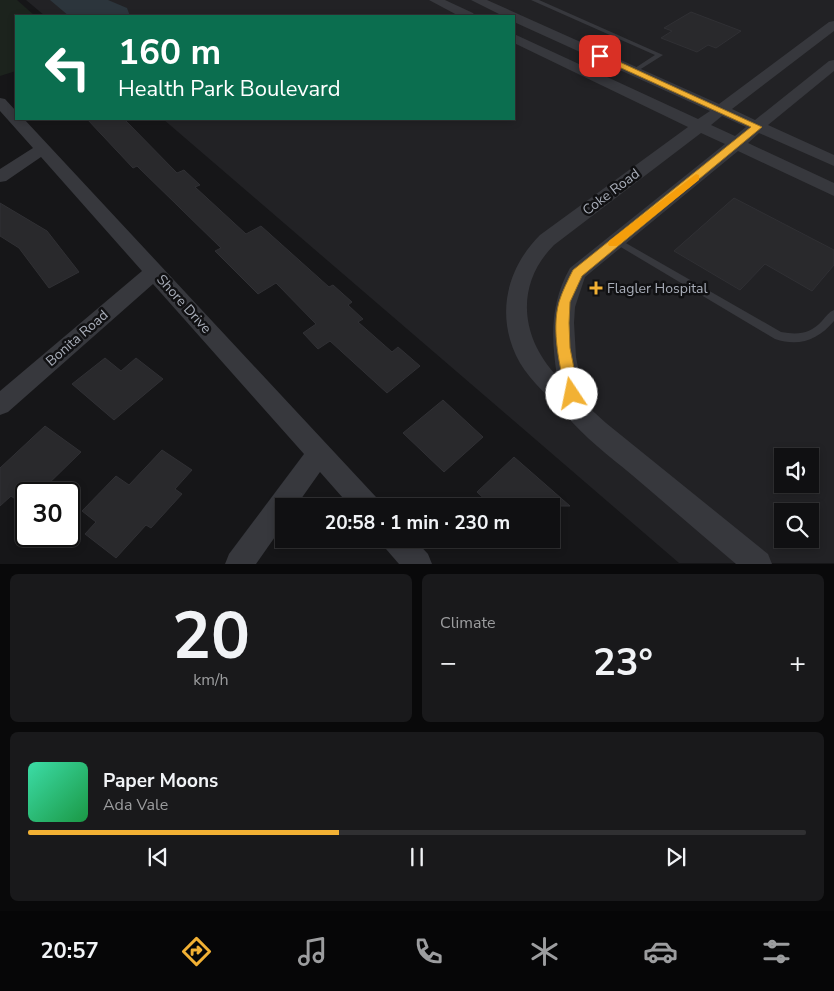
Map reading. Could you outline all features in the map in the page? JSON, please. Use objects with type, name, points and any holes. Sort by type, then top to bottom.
[{"type":"street","points":[[435,0],[467,15]]},
{"type":"street","points":[[477,0],[511,15]]},
{"type":"street","points":[[515,17],[834,161]]},
{"type":"street","name":"Coke Road","points":[[758,564],[597,431],[547,381],[530,358],[521,336],[517,314],[518,287],[524,270],[534,253],[547,240],[834,25]]},
{"type":"street","points":[[515,38],[834,190]]},
{"type":"street","points":[[575,410],[563,348],[564,302],[577,273],[834,64]]},
{"type":"street","name":"Shore Drive","points":[[0,102],[15,119]]},
{"type":"street","name":"Shore Drive","points":[[16,120],[360,498]]},
{"type":"street","points":[[0,177],[42,149]]},
{"type":"street","name":"Bonita Road","points":[[0,405],[154,272]]},
{"type":"street","points":[[238,564],[319,453]]},
{"type":"street","points":[[404,548],[418,564]]},
{"type":"lane","points":[[534,0],[660,55],[634,71]]},
{"type":"lane","points":[[617,241],[778,336],[795,339],[812,336],[821,330],[834,314]]},
{"type":"shaded area","points":[[0,0],[17,0],[34,15],[15,15],[15,71],[0,76]]},
{"type":"shaded area","name":"Flagler Hospital","points":[[26,0],[834,0],[834,563],[679,563],[164,120],[515,120],[515,15],[44,15]]},
{"type":"shaded area","points":[[50,0],[108,0],[127,8],[130,15],[68,15]]},
{"type":"building","points":[[691,12],[741,31],[716,48],[708,45],[697,52],[661,38],[672,31],[664,28]]},
{"type":"building","points":[[88,120],[125,120],[177,173],[184,170],[200,185],[195,187],[246,234],[261,226],[329,287],[333,285],[352,302],[348,305],[363,319],[358,322],[392,352],[398,347],[420,366],[387,393],[330,341],[318,349],[303,333],[316,324],[276,283],[258,294],[215,251],[221,248],[137,166],[133,168]]},
{"type":"building","points":[[734,198],[834,250],[834,265],[812,291],[765,264],[740,290],[674,251]]},
{"type":"building","points":[[0,203],[47,231],[79,272],[49,288],[19,248],[0,236]]},
{"type":"building","points":[[105,358],[121,371],[136,358],[163,379],[114,420],[72,384]]},
{"type":"building","points":[[443,400],[483,437],[444,472],[403,433]]},
{"type":"building","points":[[45,426],[81,452],[50,482],[15,482],[15,499],[11,496],[0,506],[0,468]]},
{"type":"building","points":[[162,450],[192,470],[175,489],[182,494],[151,528],[146,525],[116,558],[85,534],[96,522],[82,511],[116,476],[129,485]]},
{"type":"building","points":[[514,457],[570,506],[560,506],[560,498],[483,498],[477,492]]},
{"type":"slow traffic","points":[[613,244],[696,177]]},
{"type":"place","name":"Flagler Hospital","points":[[596,288]]},
{"type":"route","points":[[572,394],[563,348],[563,323],[564,302],[577,273],[758,127],[600,56]]}]
